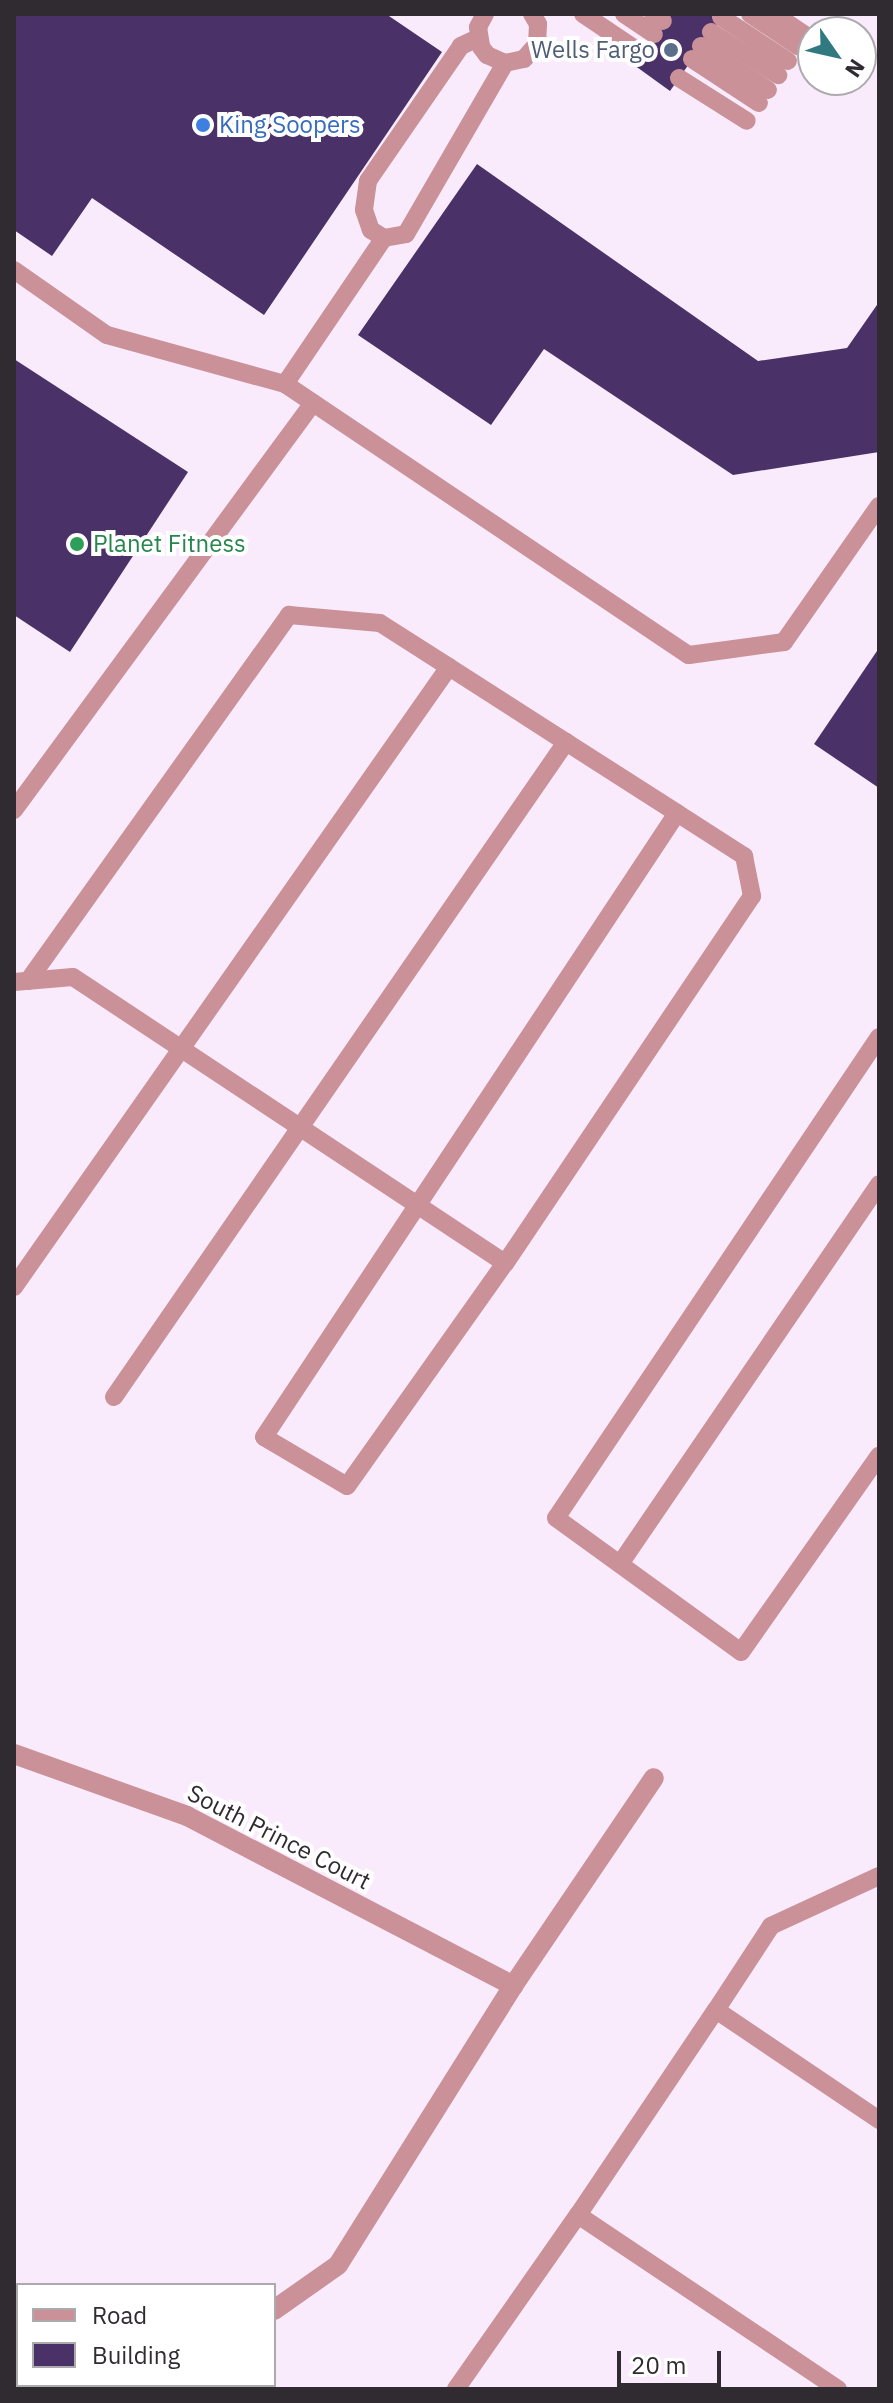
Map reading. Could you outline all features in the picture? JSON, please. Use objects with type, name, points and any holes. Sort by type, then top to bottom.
[{"type":"street","name":"South Prince Court","points":[[14,1754],[187,1816],[513,1986]]},
{"type":"street","points":[[276,2309],[338,2265],[513,1986],[654,1778]]},
{"type":"lane","points":[[482,15],[478,38],[487,55],[505,63],[524,59],[537,44],[538,24],[533,14]]},
{"type":"lane","points":[[583,14],[641,53]]},
{"type":"lane","points":[[624,14],[657,23]]},
{"type":"lane","points":[[750,14],[783,68]]},
{"type":"lane","points":[[774,14],[783,68]]},
{"type":"lane","points":[[478,38],[461,46],[368,181],[364,210],[371,230],[384,238],[406,234],[505,63]]},
{"type":"lane","points":[[783,68],[706,39],[783,68]]},
{"type":"lane","points":[[679,78],[747,121]]},
{"type":"lane","points":[[285,384],[384,238]]},
{"type":"lane","points":[[14,270],[107,335],[285,384],[689,655],[784,642],[879,506]]},
{"type":"lane","points":[[14,810],[313,403]]},
{"type":"lane","points":[[21,982],[289,615],[380,623],[449,667],[677,813],[744,856],[752,896],[505,1263],[347,1486],[264,1437],[677,813]]},
{"type":"lane","points":[[14,1287],[449,667]]},
{"type":"lane","points":[[114,1397],[298,1126],[566,742]]},
{"type":"lane","points":[[21,982],[73,977],[505,1263]]},
{"type":"lane","points":[[879,1037],[556,1518],[741,1652],[879,1456]]},
{"type":"lane","points":[[620,1564],[879,1184]]},
{"type":"lane","points":[[456,2389],[578,2215],[771,1926],[879,1876]]},
{"type":"lane","points":[[716,2010],[879,2120]]},
{"type":"lane","points":[[578,2215],[838,2389]]},
{"type":"building","name":"King Soopers","points":[[14,14],[386,14],[442,52],[264,315],[92,198],[52,256],[14,230]]},
{"type":"building","name":"Wells Fargo","points":[[668,14],[724,14],[670,91],[634,65]]},
{"type":"building","points":[[477,164],[758,361],[847,348],[879,302],[879,452],[733,475],[544,349],[491,425],[358,335]]},
{"type":"building","name":"Planet Fitness","points":[[14,359],[188,472],[70,652],[14,615]]},
{"type":"building","points":[[879,648],[879,788],[814,744]]},
{"type":"place","name":"Wells Fargo","points":[[671,50]]},
{"type":"place","name":"King Soopers","points":[[203,125]]},
{"type":"place","name":"Planet Fitness","points":[[77,544]]}]
